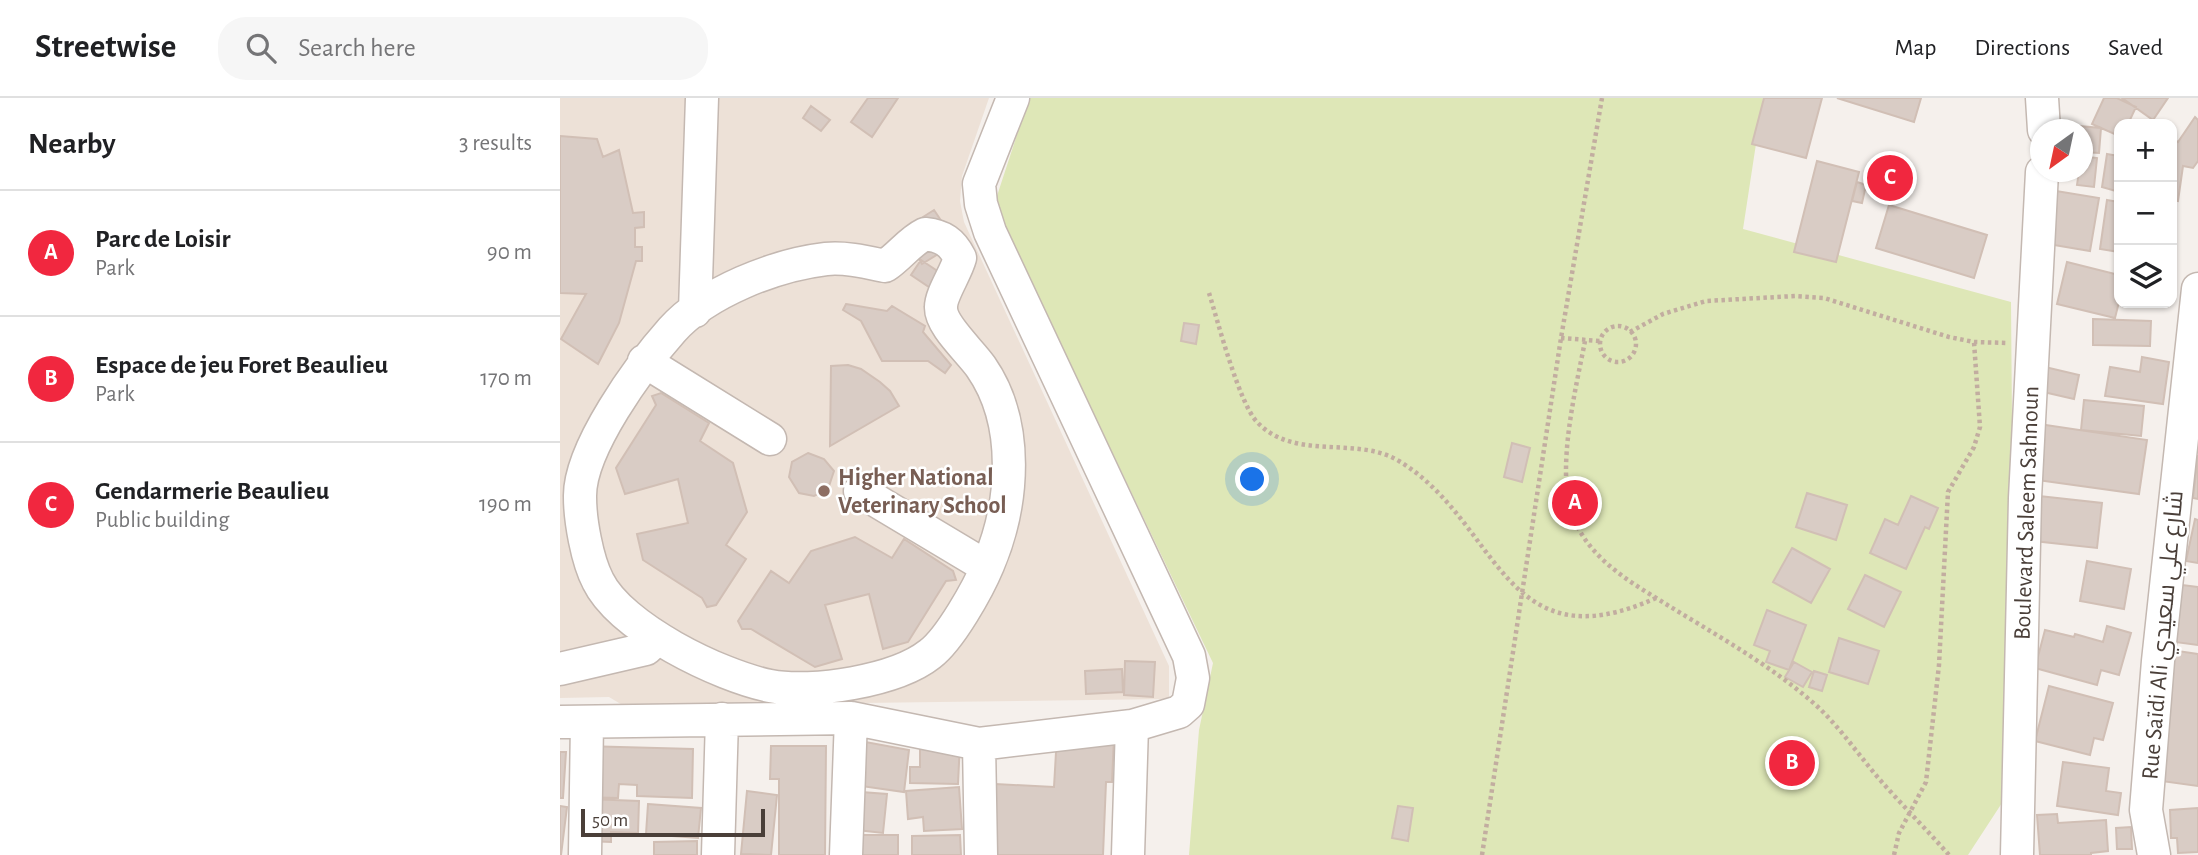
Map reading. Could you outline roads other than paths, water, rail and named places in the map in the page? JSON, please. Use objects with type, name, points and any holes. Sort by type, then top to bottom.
[{"type":"street","points":[[695,311],[702,98]]},
{"type":"street","points":[[585,855],[573,722],[851,718],[979,744],[1132,726],[1180,712],[1188,704],[1193,678],[1189,656],[990,233],[981,204],[979,184],[1013,98]]},
{"type":"street","points":[[2042,98],[2043,119]]},
{"type":"street","name":"Boulevard Saleem Sahnoun","points":[[2017,855],[2025,498],[2041,182]]},
{"type":"street","points":[[925,234],[938,236],[954,246],[960,258],[940,305],[943,320],[983,369],[1002,410],[1009,458],[1001,523],[987,567],[956,624],[932,653],[906,669],[875,679],[815,687],[774,687],[741,679],[657,639],[615,606],[597,581],[585,539],[579,495],[587,455],[645,361],[683,318],[695,311],[732,288],[783,267],[829,258],[865,261],[885,266],[911,242],[925,234]]},
{"type":"street","name":"Rue Saïdi Ali شارع علي سعيدي","points":[[2154,855],[2146,810],[2150,756],[2198,289]]},
{"type":"street","points":[[645,361],[771,439]]},
{"type":"street","points":[[860,491],[987,567]]},
{"type":"street","points":[[560,669],[646,649],[657,639]]},
{"type":"street","points":[[846,855],[851,718]]},
{"type":"street","points":[[718,855],[722,719]]},
{"type":"street","points":[[1128,855],[1132,726]]},
{"type":"street","points":[[979,744],[981,855]]},
{"type":"place","name":"Gendarmerie Beaulieu","points":[[1890,178]]},
{"type":"place","name":"Higher National Veterinary School","points":[[824,491]]},
{"type":"place","name":"Parc de Loisir","points":[[1575,503]]},
{"type":"place","name":"Espace de jeu Foret Beaulieu","points":[[1792,763]]}]
